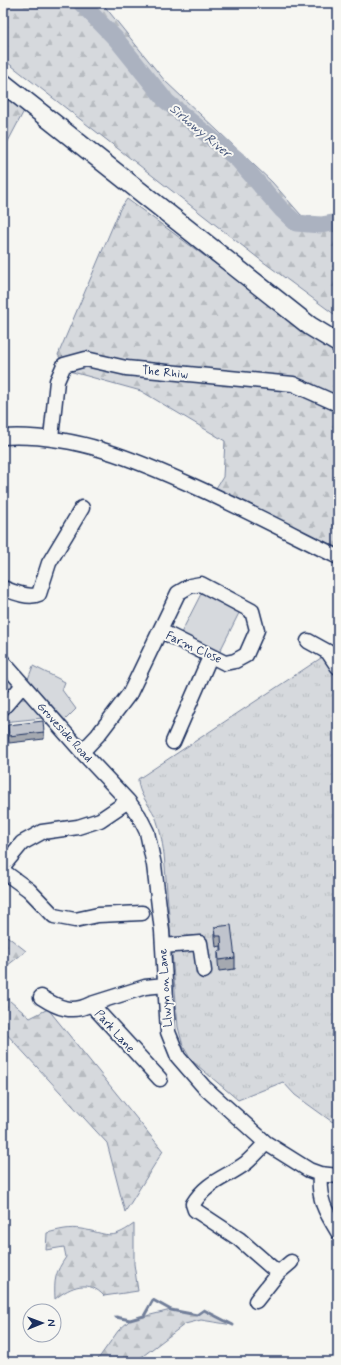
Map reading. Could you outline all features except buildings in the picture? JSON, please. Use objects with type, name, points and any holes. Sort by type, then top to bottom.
[{"type":"main road","points":[[3,83],[310,326],[338,343]]},
{"type":"street","name":"The Rhiw","points":[[51,438],[57,381],[64,365],[86,359],[126,368],[293,384],[338,404]]},
{"type":"street","points":[[3,437],[51,438],[106,450],[153,467],[338,557]]},
{"type":"street","points":[[3,588],[15,593],[36,596],[39,594],[49,562],[82,508]]},
{"type":"street","name":"Farm Close","points":[[82,752],[98,735],[130,692],[161,631],[178,593],[190,586],[201,584],[252,611],[257,630],[246,655],[236,661],[224,663],[161,631]]},
{"type":"street","points":[[308,641],[328,652],[338,667]]},
{"type":"street","points":[[173,742],[210,657]]},
{"type":"street","name":"Groveside Road","points":[[3,662],[82,752],[128,801]]},
{"type":"street","points":[[3,708],[23,685]]},
{"type":"street","points":[[3,866],[22,843],[42,832],[78,827],[100,820],[128,801]]},
{"type":"street","name":"Llwyn on Lane","points":[[128,801],[139,816],[147,832],[154,865],[163,946],[168,1032],[178,1057],[204,1087],[266,1143],[298,1164],[320,1174],[338,1176]]},
{"type":"street","points":[[3,870],[29,890],[54,916],[75,920],[98,914],[142,913]]},
{"type":"street","points":[[163,946],[200,943],[204,971]]},
{"type":"street","name":"Park Lane","points":[[160,1079],[91,1004],[145,987],[165,985]]},
{"type":"street","points":[[41,997],[56,1007],[68,1010],[83,1008],[91,1004]]},
{"type":"street","points":[[266,1143],[246,1163],[209,1184],[199,1194],[193,1204],[195,1210],[239,1239],[278,1273]]},
{"type":"street","points":[[320,1174],[319,1194],[322,1205],[338,1232]]},
{"type":"street","points":[[256,1301],[278,1273],[291,1262]]},
{"type":"green space","points":[[3,3],[102,3],[165,81],[272,182],[301,215],[335,232],[338,232],[338,317],[258,258],[3,59]]},
{"type":"green space","points":[[3,93],[25,109],[3,151]]},
{"type":"green space","points":[[127,199],[338,354],[338,548],[216,488],[223,477],[225,441],[141,391],[69,371],[58,355],[120,209]]},
{"type":"green space","points":[[203,590],[241,609],[218,655],[179,637]]},
{"type":"green space","points":[[324,656],[330,663],[338,679],[338,1123],[331,1121],[295,1095],[283,1082],[238,1100],[191,1060],[183,1046],[178,1027],[162,839],[155,816],[138,784],[138,779]]},
{"type":"green space","points":[[33,666],[65,682],[62,690],[76,709],[65,720],[28,679]]},
{"type":"green space","points":[[3,671],[13,682],[13,690],[3,702]]},
{"type":"green space","points":[[17,699],[26,699],[43,718],[3,722],[3,715]]},
{"type":"green space","points":[[3,933],[26,951],[3,969]]},
{"type":"green space","points":[[3,995],[30,1018],[48,1009],[163,1151],[125,1212],[107,1143],[3,1030]]},
{"type":"green space","points":[[134,1224],[134,1264],[138,1291],[104,1296],[92,1287],[80,1286],[61,1294],[55,1299],[56,1276],[66,1257],[64,1247],[46,1250],[47,1233],[72,1228],[113,1235],[126,1230]]},
{"type":"green space","points":[[171,1310],[197,1315],[204,1310],[233,1325],[201,1320],[185,1324],[135,1362],[96,1362],[118,1331],[130,1320]]},
{"type":"waterway","name":"Sirhowy River","points":[[81,3],[116,39],[166,101],[238,160],[281,209],[296,223],[321,225],[338,222]]},
{"type":"waterway","points":[[116,1317],[130,1320],[144,1316],[153,1300],[171,1310],[197,1315],[204,1310],[233,1325]]}]
